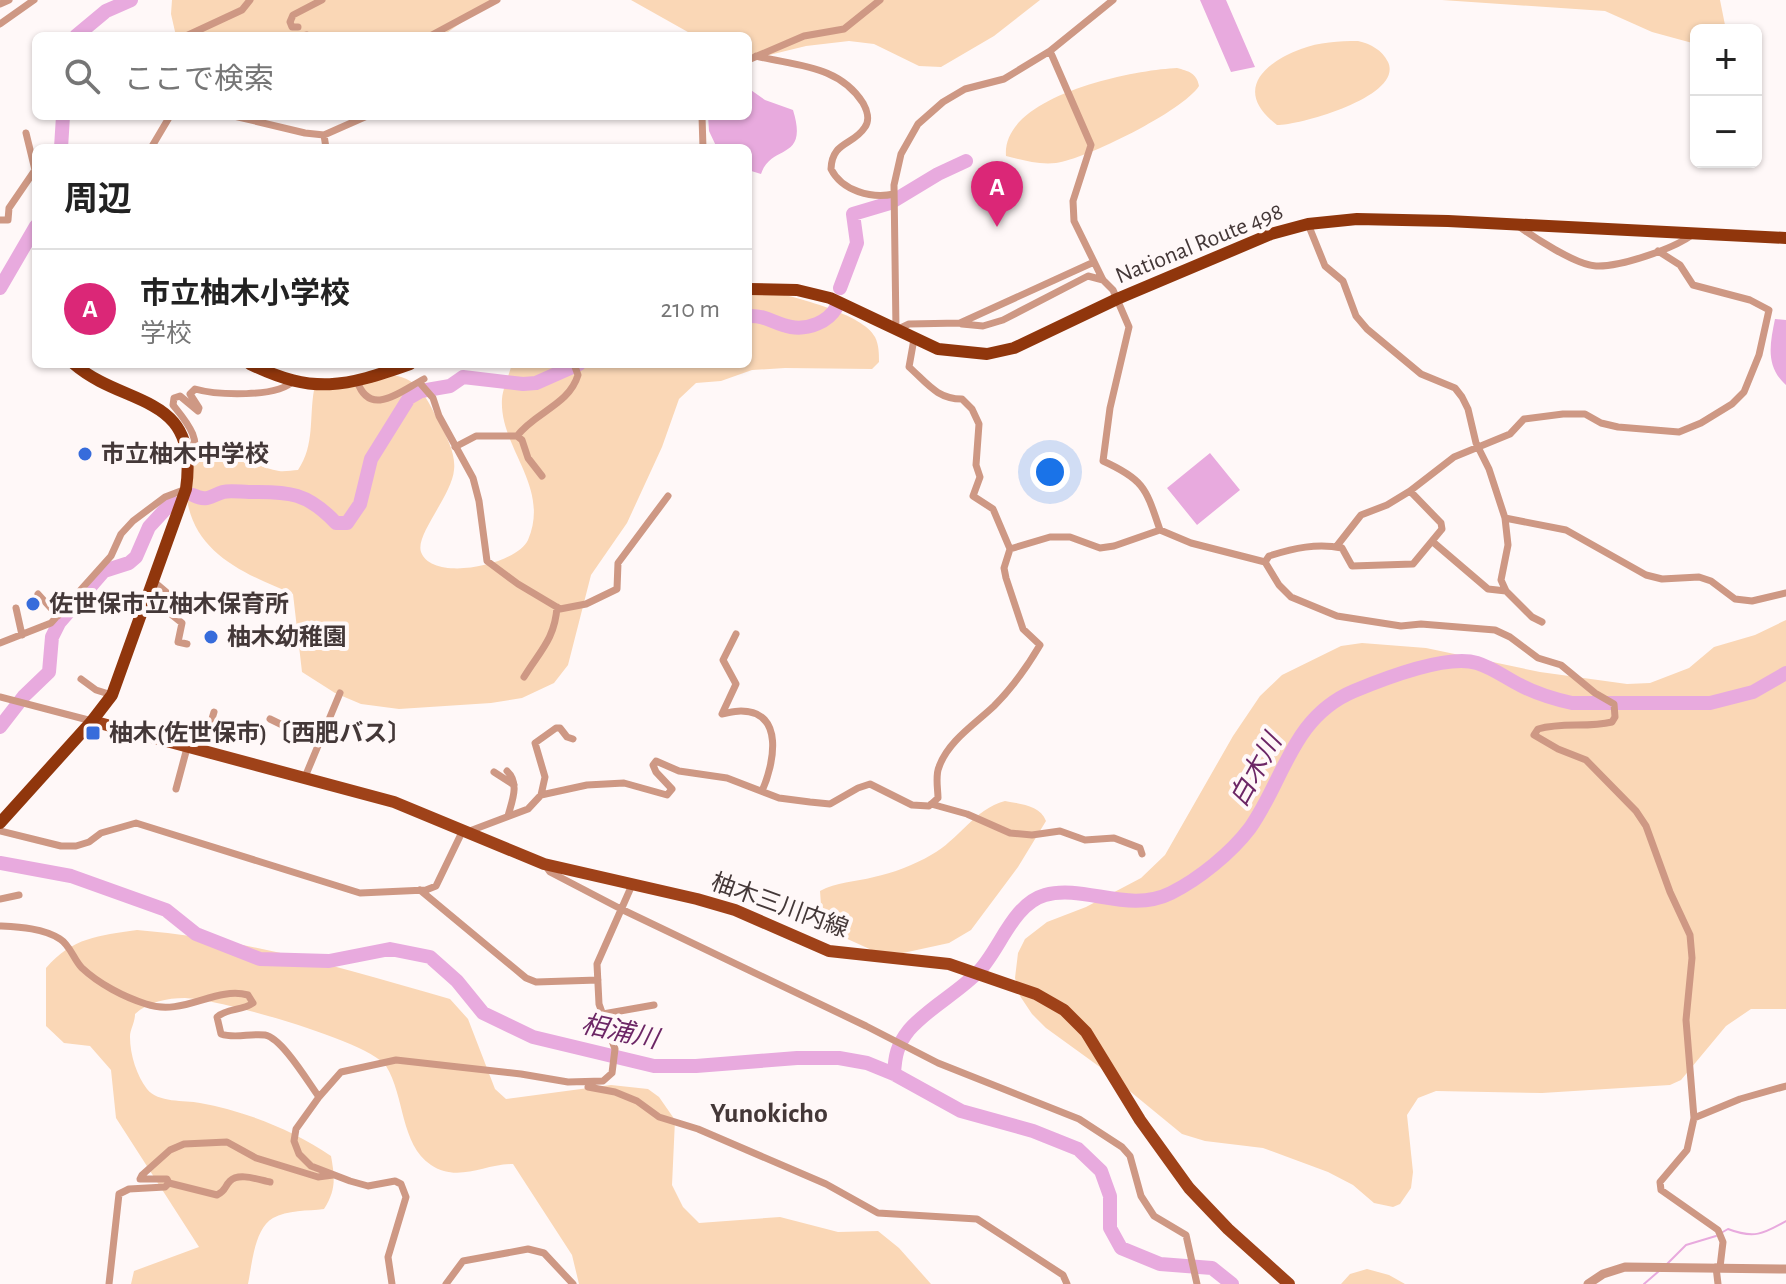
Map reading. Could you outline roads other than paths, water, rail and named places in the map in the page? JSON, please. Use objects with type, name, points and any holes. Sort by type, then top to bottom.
[{"type":"highway","name":"National Route 498","points":[[752,289],[797,290],[830,298],[938,349],[987,354],[1014,348],[1117,299],[1271,234],[1308,224],[1357,219],[1786,238]]},
{"type":"highway","points":[[0,823],[112,695],[186,489],[188,461],[181,435],[173,421],[159,408],[95,379],[80,368]]},
{"type":"highway","points":[[264,368],[293,381],[318,386],[357,381],[398,368]]},
{"type":"main road","name":"柚木三川内線","points":[[92,721],[394,802],[544,864],[735,910],[829,951],[949,964],[1036,994],[1055,1005],[1086,1032],[1140,1120],[1189,1188],[1228,1229],[1289,1284]]},
{"type":"street","points":[[0,4],[9,0]]},
{"type":"street","points":[[0,24],[34,0]]},
{"type":"street","points":[[195,32],[242,10],[250,0]]},
{"type":"street","points":[[298,27],[292,27],[290,22],[293,15],[322,0]]},
{"type":"street","points":[[438,32],[497,0]]},
{"type":"street","points":[[752,58],[804,36],[844,29],[880,0]]},
{"type":"street","points":[[1103,280],[1088,276],[1003,320],[983,326],[909,324],[896,330],[894,194],[901,154],[918,124],[965,89],[1004,79],[1050,51],[1113,0]]},
{"type":"street","points":[[1050,51],[1091,145],[1073,201],[1074,221],[1129,327],[1110,408],[1103,461],[1120,468],[1147,491],[1160,530]]},
{"type":"street","points":[[752,58],[818,68],[846,84],[866,109],[867,122],[865,129],[835,151],[831,169],[836,178],[858,191],[879,197],[894,194]]},
{"type":"street","points":[[153,144],[168,120]]},
{"type":"street","points":[[251,120],[324,135],[358,120]]},
{"type":"street","points":[[702,120],[703,144]]},
{"type":"street","points":[[26,133],[32,158]]},
{"type":"street","points":[[324,135],[325,144]]},
{"type":"street","points":[[0,220],[8,220],[9,208],[32,174]]},
{"type":"street","points":[[1308,224],[1325,266],[1343,281],[1356,316],[1367,329],[1413,368],[1455,388],[1468,409],[1473,435],[1505,518],[1508,545],[1501,580],[1506,591],[1532,617],[1542,622]]},
{"type":"street","points":[[1516,225],[1534,238],[1594,266],[1615,264],[1658,251],[1694,233]]},
{"type":"street","points":[[1336,547],[1361,515],[1387,505],[1410,491],[1454,457],[1510,434],[1524,419],[1585,414],[1601,423],[1618,427],[1679,432],[1732,404],[1744,392],[1759,355],[1769,310],[1750,300],[1693,285],[1680,265],[1658,251]]},
{"type":"street","points":[[960,323],[1094,262]]},
{"type":"street","points":[[914,339],[909,367],[939,394],[948,399],[962,399],[972,409],[979,424],[976,465],[980,477],[973,496],[993,509],[1010,549],[1004,568],[1023,629],[1040,645],[1024,671],[997,703],[947,752],[937,769],[938,798],[931,804]]},
{"type":"street","points":[[517,436],[525,426],[569,395],[578,375],[575,368]]},
{"type":"street","points":[[188,461],[194,455],[196,441],[173,405],[174,398],[180,396],[198,411],[190,394],[195,389],[209,393],[252,393],[287,388],[293,381]]},
{"type":"street","points":[[357,381],[362,395],[368,400],[379,401],[421,381],[433,398],[439,416],[473,478],[487,561],[557,607],[586,604],[617,589],[618,563],[668,496]]},
{"type":"street","points":[[455,447],[476,436],[517,436],[542,476]]},
{"type":"street","points":[[0,643],[51,623],[111,556],[121,534],[133,521],[165,497],[186,489]]},
{"type":"street","points":[[1265,562],[1269,556],[1295,548],[1326,545],[1342,548],[1352,566],[1413,564],[1441,534],[1441,523],[1410,491]]},
{"type":"street","points":[[1505,518],[1566,530],[1646,575],[1662,579],[1699,577],[1711,581],[1735,599],[1752,601],[1786,593]]},
{"type":"street","points":[[1010,549],[1050,537],[1070,537],[1100,548],[1160,530],[1191,543],[1265,562],[1279,585],[1291,597],[1337,616],[1401,626],[1421,624],[1495,630],[1538,658],[1561,665],[1595,693],[1614,704],[1615,717],[1612,722],[1598,726],[1572,723],[1551,725],[1538,729],[1534,735],[1586,760],[1623,795],[1646,826],[1670,892],[1690,935],[1692,958],[1686,1020],[1694,1118],[1687,1150],[1660,1182],[1661,1190],[1718,1230],[1723,1242],[1718,1284]]},
{"type":"street","points":[[1433,542],[1488,589],[1506,591]]},
{"type":"street","points":[[153,581],[166,592],[172,615],[182,623],[178,642],[187,644]]},
{"type":"street","points":[[38,594],[58,616]]},
{"type":"street","points":[[524,677],[551,638],[557,607]]},
{"type":"street","points":[[16,608],[22,635]]},
{"type":"street","points":[[736,634],[723,660],[736,684],[722,714],[745,711],[769,723],[773,746],[771,771],[762,791]]},
{"type":"street","points":[[81,679],[96,690],[112,695]]},
{"type":"street","points":[[305,777],[340,693]]},
{"type":"street","points":[[0,697],[92,721]]},
{"type":"street","points":[[202,752],[214,712]]},
{"type":"street","points":[[270,719],[319,743]]},
{"type":"street","points":[[0,831],[61,846],[76,846],[89,842],[101,833],[136,823],[360,893],[420,890],[436,886],[465,831],[528,809],[541,795],[545,777],[535,743],[556,728],[573,739]]},
{"type":"street","points":[[176,789],[187,748]]},
{"type":"street","points":[[541,795],[604,782],[624,783],[667,795],[672,789],[656,772],[653,765],[656,761],[679,771],[727,778],[779,798],[830,804],[870,784],[912,805],[931,804],[967,814],[1010,833],[1032,835],[1060,831],[1085,840],[1114,838],[1130,842],[1140,848],[1142,854]]},
{"type":"street","points":[[507,771],[514,779],[508,816]]},
{"type":"street","points":[[494,772],[514,785]]},
{"type":"street","points":[[544,864],[550,872],[621,909],[938,1063],[1079,1119],[1122,1147],[1130,1156],[1141,1196],[1154,1216],[1186,1235],[1197,1284]]},
{"type":"street","points":[[579,1083],[603,1081],[612,1073],[615,1049],[599,1004],[597,964],[632,885]]},
{"type":"street","points":[[420,890],[526,978],[536,982],[598,980]]},
{"type":"street","points":[[0,899],[19,895]]},
{"type":"street","points":[[0,926],[26,927],[61,939],[81,967],[94,977],[131,999],[151,1006],[173,1008],[232,993],[248,995],[253,1003],[222,1012],[217,1017],[221,1034],[267,1035],[277,1041],[319,1097]]},
{"type":"street","points":[[603,1014],[654,1005]]},
{"type":"street","points":[[392,1284],[388,1257],[406,1197],[401,1184],[395,1181],[368,1186],[311,1166],[299,1154],[294,1141],[296,1129],[341,1072],[396,1060],[579,1083],[637,1101],[659,1117],[698,1129],[826,1184],[878,1213],[977,1219],[1063,1275],[1067,1284]]},
{"type":"street","points":[[1694,1118],[1740,1099],[1786,1086]]},
{"type":"street","points":[[270,1182],[237,1176],[231,1179],[224,1192],[217,1195],[169,1183],[167,1179],[140,1179],[170,1150],[184,1144],[227,1142],[256,1158],[318,1177],[334,1175]]},
{"type":"street","points":[[109,1284],[119,1194],[129,1189],[158,1189],[169,1183]]},
{"type":"street","points":[[446,1284],[463,1261],[528,1249],[544,1253],[573,1284]]},
{"type":"street","points":[[1588,1284],[1603,1274],[1625,1267],[1786,1269]]},
{"type":"waterway","points":[[81,32],[106,11],[131,0]]},
{"type":"waterway","points":[[61,144],[63,120]]},
{"type":"waterway","points":[[840,288],[857,243],[853,214],[890,203],[966,161]]},
{"type":"waterway","points":[[0,288],[32,233]]},
{"type":"waterway","points":[[752,316],[791,327],[804,327],[823,321],[836,308]]},
{"type":"waterway","points":[[193,495],[205,498],[229,491],[287,493],[316,505],[336,523],[347,523],[360,504],[371,459],[409,398],[421,391],[450,386],[463,377],[536,383],[570,368]]},
{"type":"waterway","points":[[0,727],[24,696],[49,672],[52,637],[59,623],[104,571],[129,563],[136,557],[149,527],[172,502]]},
{"type":"waterway","name":"白木川","points":[[894,1074],[897,1051],[909,1030],[979,971],[1024,908],[1045,895],[1060,893],[1123,900],[1155,899],[1192,880],[1214,865],[1250,828],[1292,751],[1316,717],[1333,702],[1354,691],[1415,669],[1464,661],[1483,665],[1539,694],[1572,703],[1710,703],[1753,692],[1786,673]]},
{"type":"waterway","name":"相浦川","points":[[0,863],[71,876],[166,910],[196,934],[260,959],[329,961],[390,949],[430,957],[457,981],[483,1013],[533,1037],[654,1066],[797,1058],[839,1058],[867,1063],[894,1074],[961,1111],[1033,1131],[1078,1149],[1101,1171],[1110,1196],[1110,1228],[1121,1248],[1160,1264],[1212,1268],[1232,1284]]},
{"type":"waterway","points":[[1721,1233],[1728,1229],[1758,1234],[1786,1221]]},
{"type":"waterway","points":[[1667,1264],[1686,1245],[1716,1236]]},
{"type":"waterway","points":[[1644,1284],[1659,1271]]},
{"type":"place","name":"市立柚木小学校","points":[[997,227]]},
{"type":"place","name":"市立柚木中学校","points":[[85,454]]},
{"type":"place","name":"佐世保市立柚木保育所","points":[[33,604]]},
{"type":"place","name":"柚木幼稚園","points":[[211,637]]},
{"type":"place","name":"柚木(佐世保市)〔西肥バス〕","points":[[93,733]]},
{"type":"district","name":"Yunokicho","points":[[769,1112]]}]
